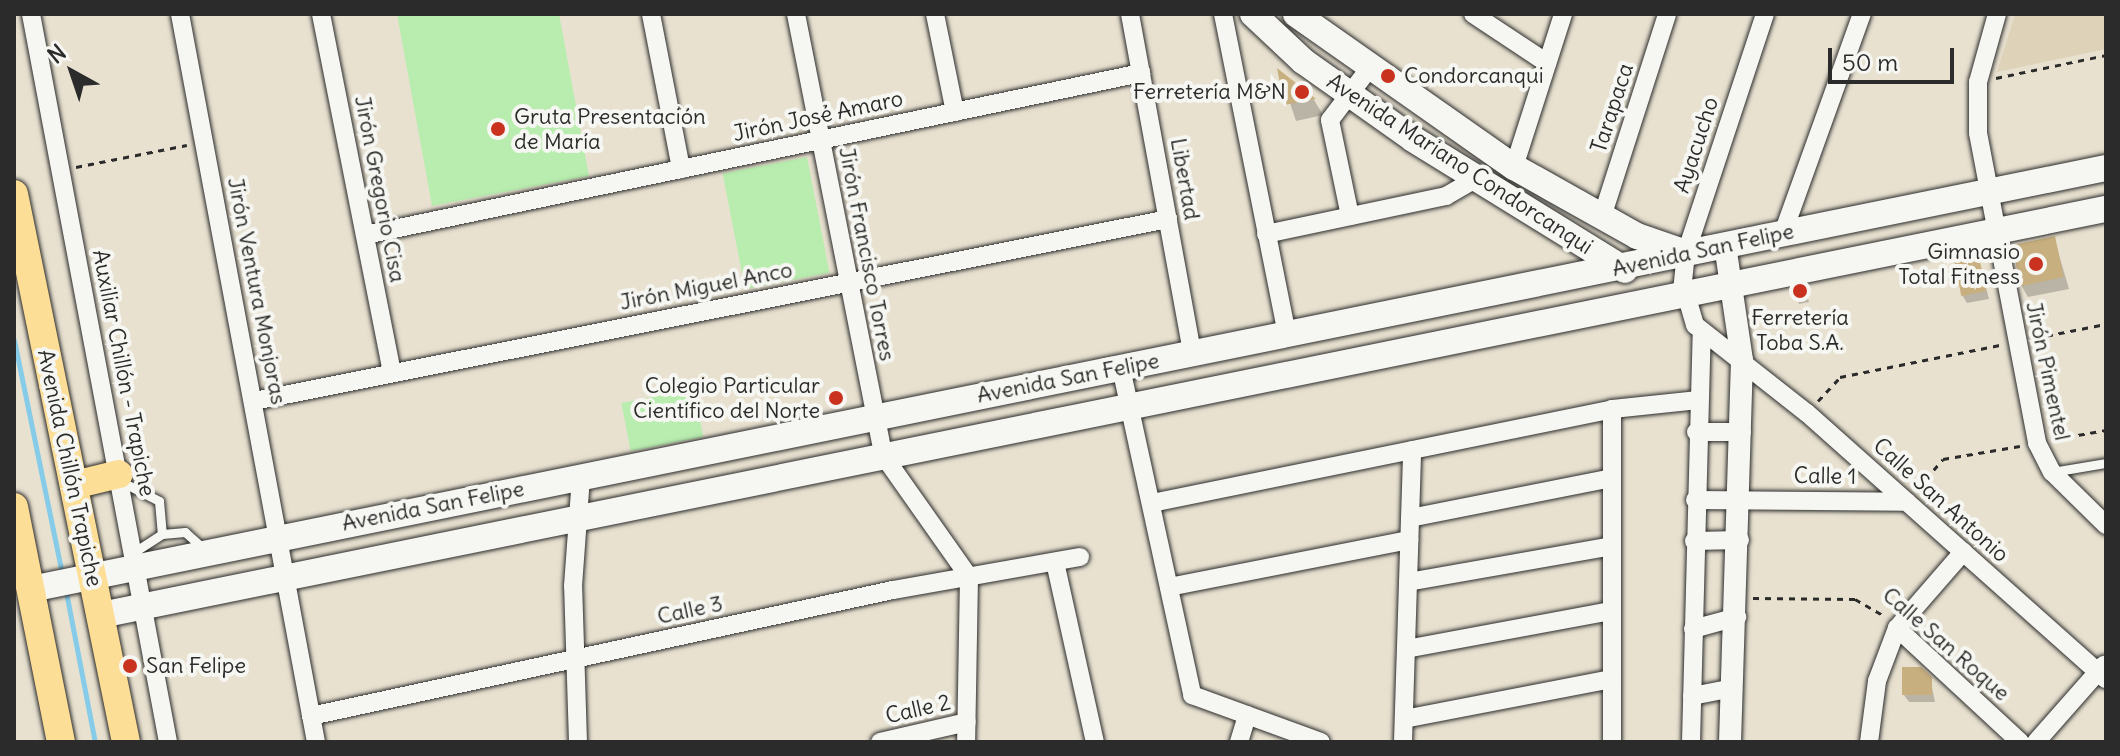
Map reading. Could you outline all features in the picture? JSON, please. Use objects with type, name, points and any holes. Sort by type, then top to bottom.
[{"type":"main road","name":"Avenida Mariano Condorcanqui","points":[[1253,14],[1350,95],[1475,179],[1619,267],[1684,293]]},
{"type":"main road","name":"Avenida Mariano Condorcanqui","points":[[1296,14],[1368,70],[1514,167],[1602,217],[1686,253]]},
{"type":"main road","name":"Avenida San Felipe","points":[[31,589],[93,575],[134,559],[206,552],[2106,168]]},
{"type":"main road","name":"Avenida Chillón Trapiche","points":[[14,194],[126,742]]},
{"type":"main road","name":"Avenida San Felipe","points":[[101,615],[1128,403],[2106,209]]},
{"type":"main road","points":[[74,485],[120,478]]},
{"type":"main road","points":[[14,507],[61,742]]},
{"type":"street","name":"Auxiliar Chillón - Trapiche","points":[[31,14],[168,742]]},
{"type":"street","name":"Jirón Ventura Monjoras","points":[[180,14],[316,742]]},
{"type":"street","name":"Jirón Gregorio Cisa","points":[[321,14],[392,373]]},
{"type":"street","points":[[651,14],[681,169]]},
{"type":"street","name":"Jirón Francisco Torres","points":[[796,14],[883,455]]},
{"type":"street","points":[[935,14],[955,112]]},
{"type":"street","name":"Libertad","points":[[1130,14],[1192,353]]},
{"type":"street","points":[[1223,14],[1287,334]]},
{"type":"street","points":[[1473,14],[1547,63]]},
{"type":"street","points":[[1514,167],[1563,14]]},
{"type":"street","name":"Tarapaca","points":[[1602,217],[1667,14]]},
{"type":"street","name":"Ayacucho","points":[[1684,293],[1686,253],[1765,14]]},
{"type":"street","points":[[1783,233],[1862,14]]},
{"type":"street","name":"Jirón Pimentel","points":[[1997,14],[1978,82],[1987,191],[2037,443],[2052,472],[2106,525]]},
{"type":"street","points":[[1350,216],[1330,120],[1368,70]]},
{"type":"street","name":"Jirón José Amaro","points":[[365,235],[1141,73]]},
{"type":"street","points":[[1266,234],[1446,196],[1475,179]]},
{"type":"street","name":"Jirón Miguel Anco","points":[[254,401],[1168,219]]},
{"type":"street","points":[[1725,245],[1742,360],[1742,499],[1730,742]]},
{"type":"street","points":[[1684,293],[1702,334],[1696,432],[1691,742]]},
{"type":"street","points":[[1702,334],[1742,360]]},
{"type":"street","name":"Calle San Antonio","points":[[1742,360],[2103,671]]},
{"type":"street","points":[[1121,368],[1192,695],[1321,742]]},
{"type":"street","points":[[1152,503],[1612,409],[1697,400]]},
{"type":"street","points":[[1612,409],[1612,742]]},
{"type":"street","points":[[1696,432],[1742,432]]},
{"type":"street","points":[[1403,742],[1412,450]]},
{"type":"street","points":[[883,455],[969,577],[966,742]]},
{"type":"street","points":[[578,742],[574,660],[577,518],[581,476]]},
{"type":"street","points":[[1410,518],[1612,478]]},
{"type":"street","name":"Calle 1","points":[[1695,500],[1907,502]]},
{"type":"street","points":[[1169,587],[1409,540]]},
{"type":"street","points":[[1694,541],[1740,540]]},
{"type":"street","points":[[1408,582],[1612,546]]},
{"type":"street","points":[[1869,742],[1877,681],[1897,628],[1963,552]]},
{"type":"street","name":"Calle 3","points":[[311,716],[969,577],[1080,557]]},
{"type":"street","points":[[1055,562],[1095,742]]},
{"type":"street","points":[[1693,629],[1737,608]]},
{"type":"street","points":[[1406,649],[1612,611]]},
{"type":"street","name":"Calle San Roque","points":[[1897,628],[2020,742]]},
{"type":"street","points":[[2036,742],[2103,671]]},
{"type":"street","points":[[1404,719],[1612,679]]},
{"type":"street","points":[[1692,696],[1733,688]]},
{"type":"street","points":[[1239,742],[1247,715]]},
{"type":"street","name":"Calle 2","points":[[880,742],[967,722]]},
{"type":"lane","points":[[2052,472],[2104,465]]},
{"type":"lane","points":[[120,478],[158,497],[162,534]]},
{"type":"lane","points":[[134,559],[162,534],[185,532],[206,552]]},
{"type":"path","points":[[1978,82],[2106,55]]},
{"type":"path","points":[[61,170],[204,142]]},
{"type":"path","points":[[1807,413],[1840,377],[2106,324]]},
{"type":"path","points":[[1907,502],[1943,459],[2106,430]]},
{"type":"path","name":"Calle San Roque","points":[[1737,608],[1855,599],[1897,628]]},
{"type":"shaded area","points":[[2015,14],[2106,14],[2106,49],[1997,72]]},
{"type":"green space","points":[[397,14],[559,14],[589,176],[432,206]]},
{"type":"green space","points":[[807,157],[830,273],[745,289],[723,173]]},
{"type":"green space","points":[[694,389],[703,437],[631,451],[621,403]]},
{"type":"building","points":[[1277,68],[1316,99],[1284,105]]},
{"type":"building","name":"Gimnasio Total Fitness","points":[[2055,236],[2064,277],[2021,286],[2012,245]]},
{"type":"building","points":[[1978,251],[1986,291],[1961,296],[1953,256]]},
{"type":"building","name":"Ferretería Toba S.A.","points":[[1806,286],[1808,299],[1796,301],[1793,289]]},
{"type":"building","points":[[1902,667],[1921,667],[1932,677],[1932,695],[1902,695]]},
{"type":"waterway","points":[[14,340],[62,574]]},
{"type":"waterway","points":[[66,592],[95,742]]},
{"type":"place","name":"Condorcanqui","points":[[1388,76]]},
{"type":"place","name":"Ferretería M&N","points":[[1302,92]]},
{"type":"place","name":"Gruta Presentación de María","points":[[498,129]]},
{"type":"place","name":"Gimnasio Total Fitness","points":[[2036,264]]},
{"type":"place","name":"Ferretería Toba S.A.","points":[[1800,291]]},
{"type":"place","name":"Colegio Particular Científico del Norte","points":[[836,398]]},
{"type":"place","name":"San Felipe","points":[[130,666]]}]
